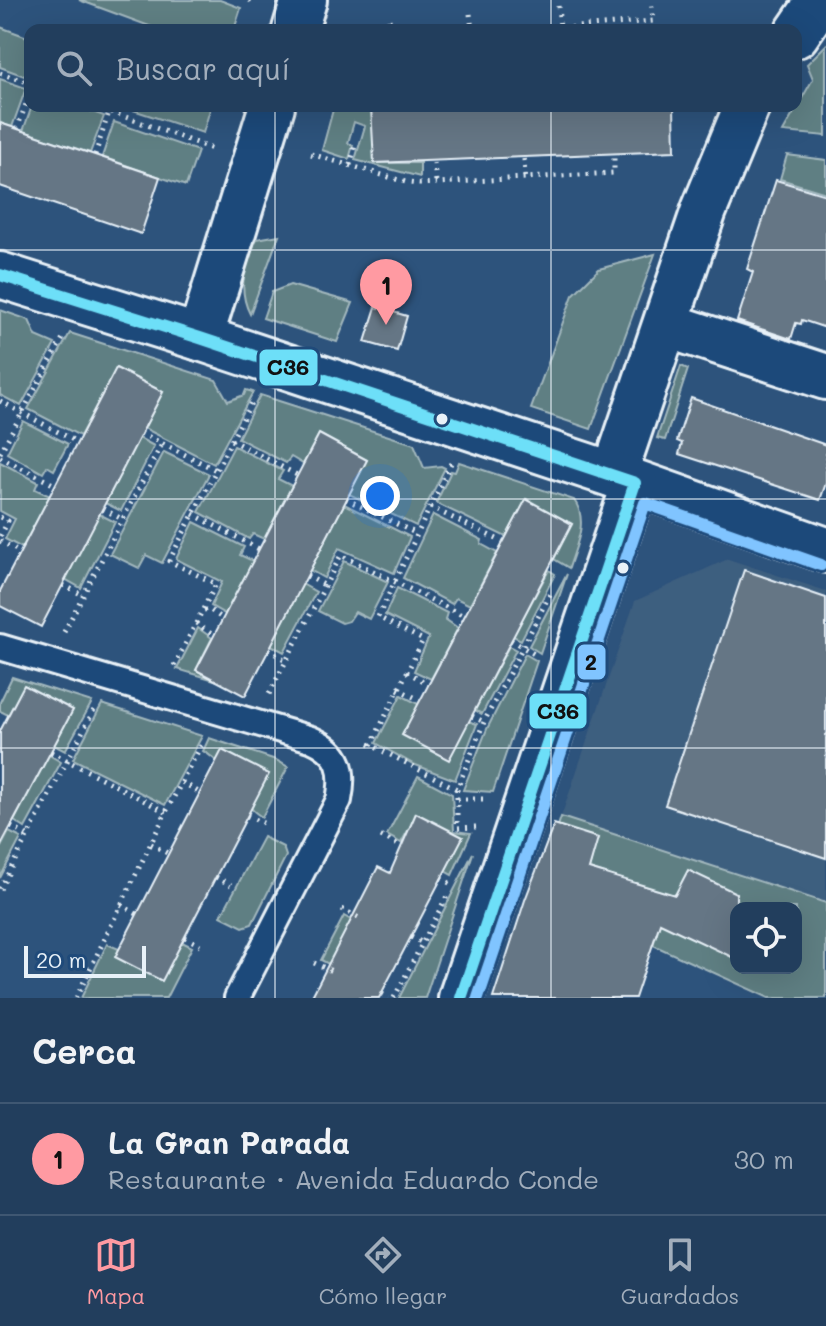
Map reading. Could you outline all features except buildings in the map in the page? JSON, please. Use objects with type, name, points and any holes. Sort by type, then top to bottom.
[{"type":"street","points":[[297,24],[304,0]]},
{"type":"street","points":[[802,26],[820,0]]},
{"type":"street","points":[[200,338],[270,112]]},
{"type":"street","points":[[461,998],[624,479],[667,325],[704,210],[745,112]]},
{"type":"street","points":[[0,275],[624,479],[826,550]]},
{"type":"street","points":[[667,325],[826,377]]},
{"type":"lane","points":[[0,647],[311,739],[334,754],[340,765],[342,782],[339,800],[237,998]]},
{"type":"path","points":[[613,24],[653,21],[651,0]]},
{"type":"path","points":[[558,6],[560,24]]},
{"type":"path","points":[[470,14],[471,24]]},
{"type":"path","points":[[389,19],[389,24]]},
{"type":"path","points":[[0,73],[24,81]]},
{"type":"path","points":[[17,129],[24,110]]},
{"type":"path","points":[[95,155],[109,112]]},
{"type":"path","points":[[120,112],[208,146]]},
{"type":"path","points":[[350,165],[355,146]]},
{"type":"path","points":[[311,154],[409,183],[614,173],[614,154]]},
{"type":"path","points":[[524,159],[525,177]]},
{"type":"path","points":[[434,163],[436,182]]},
{"type":"path","points":[[55,485],[0,455],[67,332]]},
{"type":"path","points":[[171,672],[216,584],[169,561],[256,393]]},
{"type":"path","points":[[0,401],[77,442]]},
{"type":"path","points":[[141,433],[216,470]]},
{"type":"path","points":[[231,440],[297,475]]},
{"type":"path","points":[[61,636],[162,444]]},
{"type":"path","points":[[371,745],[423,640],[378,617],[452,459]]},
{"type":"path","points":[[346,499],[417,534]]},
{"type":"path","points":[[430,507],[503,542]]},
{"type":"path","points":[[103,509],[122,519]]},
{"type":"path","points":[[193,514],[259,549]]},
{"type":"path","points":[[0,517],[8,521],[0,539],[20,552]]},
{"type":"path","points":[[265,702],[341,555],[464,616]]},
{"type":"path","points":[[307,576],[326,586]]},
{"type":"path","points":[[473,839],[478,827],[457,828],[457,789],[484,722],[555,584]]},
{"type":"path","points":[[63,585],[83,595]]},
{"type":"path","points":[[203,610],[209,609],[223,619]]},
{"type":"path","points":[[196,623],[214,636]]},
{"type":"path","points":[[511,640],[539,657]]},
{"type":"path","points":[[268,650],[286,660]]},
{"type":"path","points":[[407,672],[429,684]]},
{"type":"path","points":[[398,689],[420,700]]},
{"type":"path","points":[[0,889],[100,698]]},
{"type":"path","points":[[472,716],[484,722]]},
{"type":"path","points":[[76,998],[166,812],[209,732]]},
{"type":"path","points":[[360,740],[457,789]]},
{"type":"path","points":[[51,752],[166,812]]},
{"type":"path","points":[[182,782],[200,793]]},
{"type":"path","points":[[457,799],[491,799]]},
{"type":"path","points":[[247,816],[263,823]]},
{"type":"path","points":[[11,827],[28,836]]},
{"type":"path","points":[[381,836],[400,846]]},
{"type":"path","points":[[151,844],[169,854]]},
{"type":"path","points":[[216,877],[231,885]]},
{"type":"path","points":[[382,994],[392,998],[457,877]]},
{"type":"path","points":[[441,878],[453,885]]},
{"type":"path","points":[[121,905],[137,914]]},
{"type":"path","points":[[342,909],[361,919]]},
{"type":"path","points":[[185,937],[200,945]]},
{"type":"path","points":[[411,937],[421,942]]},
{"type":"path","points":[[314,963],[334,972]]},
{"type":"shaded area","points":[[728,559],[826,591],[826,905],[561,817],[635,601]]},
{"type":"green space","points":[[79,0],[220,0],[241,8],[236,24],[144,24]]},
{"type":"green space","points":[[0,27],[24,36],[24,76],[0,67]]},
{"type":"green space","points":[[826,45],[826,136],[783,132],[794,112],[802,112],[802,98],[813,79],[807,64]]},
{"type":"green space","points":[[0,79],[24,87],[24,94],[12,127],[0,123]]},
{"type":"green space","points":[[30,112],[93,112],[104,116],[90,153],[23,131]]},
{"type":"green space","points":[[139,112],[209,112],[203,133]]},
{"type":"green space","points":[[332,112],[371,112],[375,163],[420,163],[420,177],[355,160],[365,126],[354,122],[348,143],[353,145],[349,159],[322,150]]},
{"type":"green space","points":[[114,122],[198,151],[186,186],[102,157]]},
{"type":"green space","points":[[787,155],[826,160],[826,193],[780,179]]},
{"type":"green space","points":[[279,235],[250,314],[243,286],[248,257],[257,239]]},
{"type":"green space","points":[[655,254],[591,429],[531,409],[573,295],[599,269]]},
{"type":"green space","points":[[290,285],[353,303],[337,342],[263,318],[272,292]]},
{"type":"green space","points":[[0,310],[29,320],[36,336],[55,344],[21,406],[0,395]]},
{"type":"green space","points":[[70,333],[216,380],[228,401],[244,395],[246,390],[253,392],[214,464],[144,428],[163,392],[116,369],[80,436],[28,409]]},
{"type":"green space","points":[[681,366],[688,369],[665,440],[657,438]]},
{"type":"green space","points":[[260,395],[414,444],[424,468],[445,468],[416,526],[349,494],[367,460],[319,434],[303,464],[291,457],[286,463],[238,438]]},
{"type":"green space","points":[[23,421],[68,444],[54,470],[47,466],[43,473],[7,453]]},
{"type":"green space","points":[[139,438],[154,446],[121,511],[105,503]]},
{"type":"green space","points":[[234,446],[283,471],[278,479],[292,486],[264,539],[253,534],[249,539],[199,512]]},
{"type":"green space","points":[[164,452],[209,474],[162,563],[146,555],[139,568],[110,554]]},
{"type":"green space","points":[[0,462],[38,482],[35,489],[50,496],[22,548],[5,539],[15,519],[0,511]]},
{"type":"green space","points":[[459,462],[574,500],[581,516],[581,525],[569,568],[554,559],[572,524],[526,500],[506,537],[436,503],[451,471],[455,472]]},
{"type":"green space","points":[[344,504],[410,537],[394,573],[339,548],[324,578],[310,570]]},
{"type":"green space","points":[[99,514],[115,522],[81,588],[65,579]]},
{"type":"green space","points":[[433,515],[482,540],[481,544],[497,553],[470,605],[456,598],[452,604],[403,578]]},
{"type":"green space","points":[[194,522],[244,547],[240,555],[253,561],[225,614],[211,606],[222,582],[176,559]]},
{"type":"green space","points":[[344,561],[388,582],[369,619],[355,612],[349,621],[342,623],[318,611]]},
{"type":"green space","points":[[549,570],[555,574],[521,640],[513,636]]},
{"type":"green space","points":[[567,574],[540,653],[529,646]]},
{"type":"green space","points":[[302,584],[316,592],[284,652],[271,645]]},
{"type":"green space","points":[[397,588],[447,613],[445,619],[458,628],[431,679],[414,671],[429,637],[385,615]]},
{"type":"green space","points":[[198,628],[212,638],[196,670],[218,681],[177,669]]},
{"type":"green space","points":[[509,646],[516,650],[482,714],[475,710]]},
{"type":"green space","points":[[525,654],[537,661],[493,792],[463,790],[487,729]]},
{"type":"green space","points":[[12,677],[92,702],[65,751],[54,745],[73,710],[24,686],[8,715],[0,711],[0,702]]},
{"type":"green space","points":[[401,695],[477,724],[455,780],[413,764],[376,743]]},
{"type":"green space","points":[[102,704],[202,736],[165,805],[73,759]]},
{"type":"green space","points":[[209,738],[276,760],[288,767],[262,817],[246,803],[221,766],[203,751]]},
{"type":"green space","points":[[49,755],[61,762],[25,828],[14,821]]},
{"type":"green space","points":[[418,776],[452,794],[454,831],[471,833],[452,875],[445,871],[462,837],[417,814],[401,843],[387,835]]},
{"type":"green space","points":[[561,817],[826,903],[826,998],[769,998],[653,945],[669,894],[589,869],[597,838],[558,826]]},
{"type":"green space","points":[[9,832],[21,838],[0,878],[0,849]]},
{"type":"green space","points":[[263,837],[283,847],[286,856],[252,924],[243,927],[221,916]]},
{"type":"green space","points":[[473,853],[425,998],[399,998]]},
{"type":"green space","points":[[344,916],[358,924],[336,968],[321,960]]},
{"type":"green space","points":[[182,942],[192,947],[166,998],[81,998],[107,944],[119,949],[116,957],[161,981]]},
{"type":"transit line","name":"C36","points":[[0,275],[635,483],[461,998]]},
{"type":"transit line","name":"2","points":[[478,998],[645,503],[821,565]]},
{"type":"place","name":"La Gran Parada","points":[[386,325]]}]
